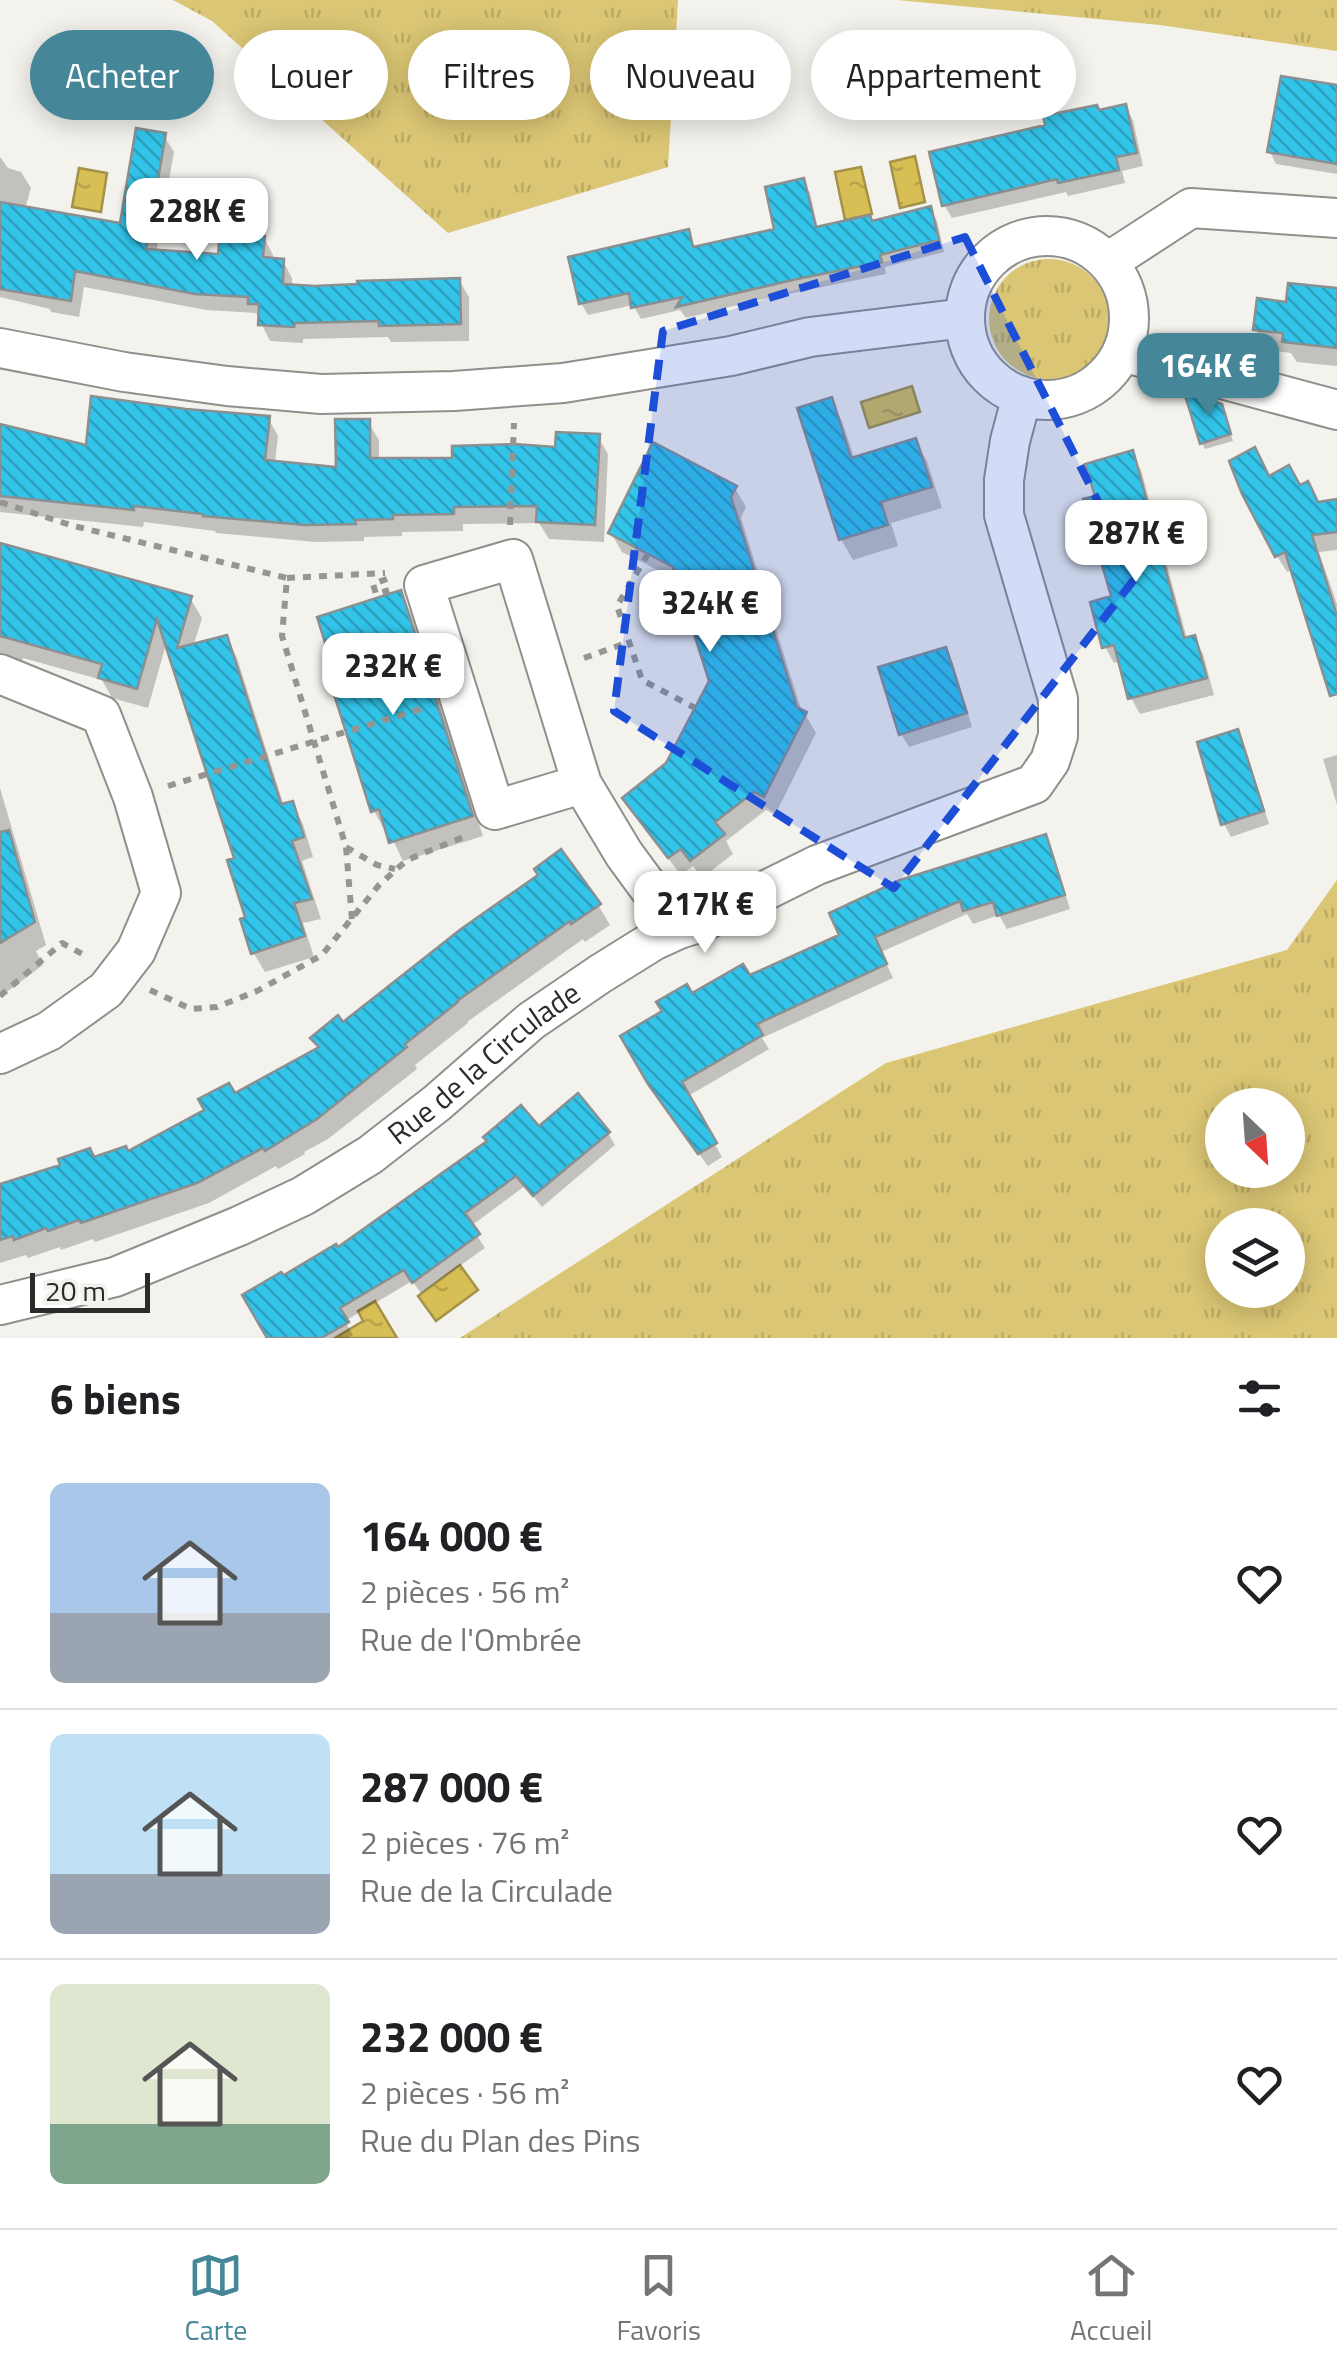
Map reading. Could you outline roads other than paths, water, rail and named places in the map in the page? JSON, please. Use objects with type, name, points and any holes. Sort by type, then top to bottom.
[{"type":"street","points":[[1108,262],[1191,208],[1337,218]]},
{"type":"street","points":[[1059,237],[1086,245],[1108,262],[1122,282],[1129,329],[1122,352],[1109,372],[1092,387],[1069,397],[1046,400],[1022,396],[999,385],[981,367],[969,344],[965,318],[970,290],[983,266],[1004,248],[1031,238],[1059,237]]},
{"type":"street","points":[[0,348],[124,372],[228,386],[320,394],[454,391],[563,383],[731,356],[810,337],[965,318]]},
{"type":"street","points":[[1122,352],[1337,410]]},
{"type":"street","name":"Rue de la Circulade","points":[[0,1306],[115,1276],[303,1196],[370,1156],[532,1021],[653,941],[702,922],[817,865],[1034,784],[1050,761],[1058,736],[1058,699],[1004,516],[1004,480],[1022,396]]},
{"type":"street","points":[[582,784],[494,810],[424,586],[514,559],[582,784],[624,854],[680,929]]},
{"type":"street","points":[[0,674],[101,715],[134,796],[160,893],[136,951],[106,990],[49,1031],[0,1054]]},
{"type":"water","points":[[915,156],[925,202],[900,208],[890,162]]},
{"type":"water","points":[[861,167],[872,214],[845,220],[835,172]]},
{"type":"water","points":[[79,168],[107,173],[101,212],[72,207]]},
{"type":"water","points":[[912,386],[920,412],[869,428],[861,402]]},
{"type":"water","points":[[460,1265],[478,1290],[436,1321],[418,1296]]},
{"type":"water","points":[[375,1301],[397,1338],[335,1338],[363,1321],[358,1311]]}]
